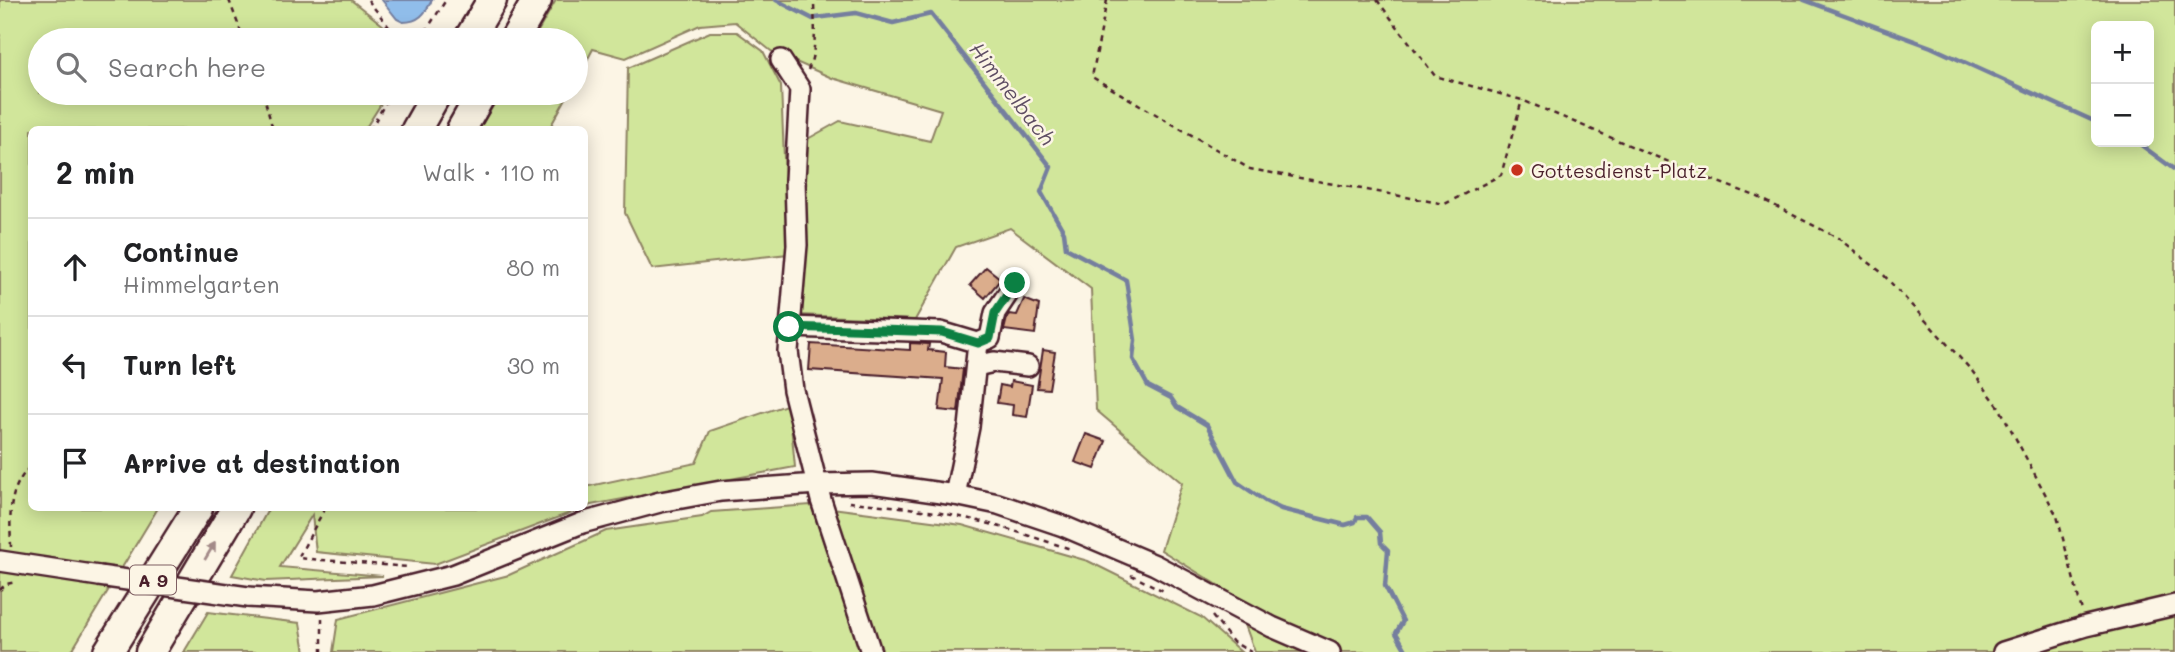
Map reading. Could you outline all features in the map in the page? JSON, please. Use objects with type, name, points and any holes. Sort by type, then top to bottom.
[{"type":"highway","points":[[475,28],[492,0]]},
{"type":"highway","points":[[521,28],[537,0]]},
{"type":"highway","points":[[418,126],[431,105]]},
{"type":"highway","points":[[463,126],[475,105]]},
{"type":"highway","name":"A 9","points":[[108,652],[196,511]]},
{"type":"highway","name":"A 9","points":[[150,652],[234,511]]},
{"type":"street","points":[[781,60],[800,89],[795,180],[797,245],[788,351],[793,390],[819,492],[871,652]]},
{"type":"street","points":[[789,327],[942,332],[978,343],[990,338],[995,313],[1015,283]]},
{"type":"street","points":[[955,495],[969,426],[978,343]]},
{"type":"street","points":[[976,366],[994,362],[1028,366]]},
{"type":"street","points":[[6,562],[248,597],[318,601],[373,595],[453,575],[582,523],[660,502],[721,491],[819,492],[872,484],[955,495],[1032,515],[1155,565],[1272,627],[1330,652]]},
{"type":"street","points":[[2003,652],[2086,626],[2175,605]]},
{"type":"path","points":[[229,0],[240,28]]},
{"type":"path","points":[[368,0],[390,28]]},
{"type":"path","points":[[428,28],[446,0]]},
{"type":"path","points":[[800,89],[813,58],[816,32],[814,0]]},
{"type":"path","points":[[1107,0],[1092,77],[1250,169],[1445,204],[1502,175],[1522,100]]},
{"type":"path","points":[[1377,0],[1435,76],[1522,100],[1758,197],[1838,238],[1881,272],[1972,371],[1999,407],[2057,516],[2086,626]]},
{"type":"path","points":[[266,105],[272,126]]},
{"type":"path","points":[[372,126],[384,105]]},
{"type":"path","points":[[6,562],[14,489],[22,474],[28,469]]},
{"type":"path","points":[[819,492],[960,517],[1016,531],[1080,553]]},
{"type":"path","points":[[323,511],[298,558],[409,567]]},
{"type":"path","points":[[1128,574],[1175,597]]},
{"type":"path","points":[[0,590],[6,584]]},
{"type":"path","points":[[1210,614],[1233,642],[1251,652]]},
{"type":"path","points":[[322,617],[322,652]]},
{"type":"green space","points":[[0,0],[351,0],[386,28],[28,28],[28,105],[380,105],[367,126],[28,126],[28,511],[156,511],[71,652],[0,652]]},
{"type":"green space","points":[[556,0],[2175,0],[2175,652],[1255,652],[1234,595],[1161,550],[1182,483],[1096,410],[1091,289],[1010,228],[956,247],[915,320],[798,315],[804,141],[840,121],[930,141],[941,110],[832,78],[771,51],[735,22],[700,25],[626,58],[593,49],[588,58],[588,28],[540,28]]},
{"type":"green space","points":[[710,32],[737,32],[763,51],[781,86],[788,254],[652,269],[625,213],[628,68]]},
{"type":"green space","points":[[494,105],[562,105],[551,126],[481,126]]},
{"type":"green space","points":[[789,404],[795,467],[588,506],[588,486],[696,463],[710,431]]},
{"type":"green space","points":[[811,505],[861,652],[333,652],[338,619],[509,575],[606,531],[702,517],[711,512]]},
{"type":"green space","points":[[832,508],[962,525],[1088,561],[1201,617],[1241,652],[877,652]]},
{"type":"green space","points":[[267,511],[575,511],[435,564],[316,552],[312,515],[280,567],[383,576],[266,581],[232,575]]},
{"type":"green space","points":[[208,612],[300,623],[305,652],[184,652]]},
{"type":"water","points":[[382,0],[432,0],[421,16],[413,21],[403,22],[397,19]]},
{"type":"building","points":[[986,267],[1001,279],[985,298],[970,285]]},
{"type":"building","points":[[1024,299],[1039,305],[1035,334],[1004,330],[1009,314],[1017,315]]},
{"type":"building","points":[[910,343],[929,344],[928,350],[946,352],[945,367],[963,369],[958,412],[939,410],[943,379],[809,370],[811,344],[910,350]]},
{"type":"building","points":[[1043,350],[1055,352],[1049,389],[1037,388]]},
{"type":"building","points":[[1011,381],[1032,385],[1027,417],[1012,415],[1013,405],[997,403],[1000,385],[1010,387]]},
{"type":"building","points":[[1086,434],[1106,441],[1095,469],[1075,462]]},
{"type":"waterway","name":"Himmelbach","points":[[776,0],[813,19]]},
{"type":"waterway","points":[[1804,0],[1931,47],[2091,120]]},
{"type":"waterway","name":"Himmelbach","points":[[816,18],[856,13],[893,23],[931,14],[1051,167],[1041,192],[1064,232],[1066,248],[1126,280],[1135,340],[1133,359],[1148,386],[1171,398],[1177,407],[1207,425],[1237,482],[1265,501],[1281,509],[1345,525],[1355,522],[1357,517],[1367,517],[1380,532],[1381,543],[1388,550],[1385,586],[1403,621],[1396,633],[1407,652]]},
{"type":"waterway","points":[[2144,147],[2175,170]]},
{"type":"place","name":"Gottesdienst-Platz","points":[[1517,170]]},
{"type":"route","points":[[789,327],[942,332],[978,343],[990,338],[995,313],[1015,283]]}]
